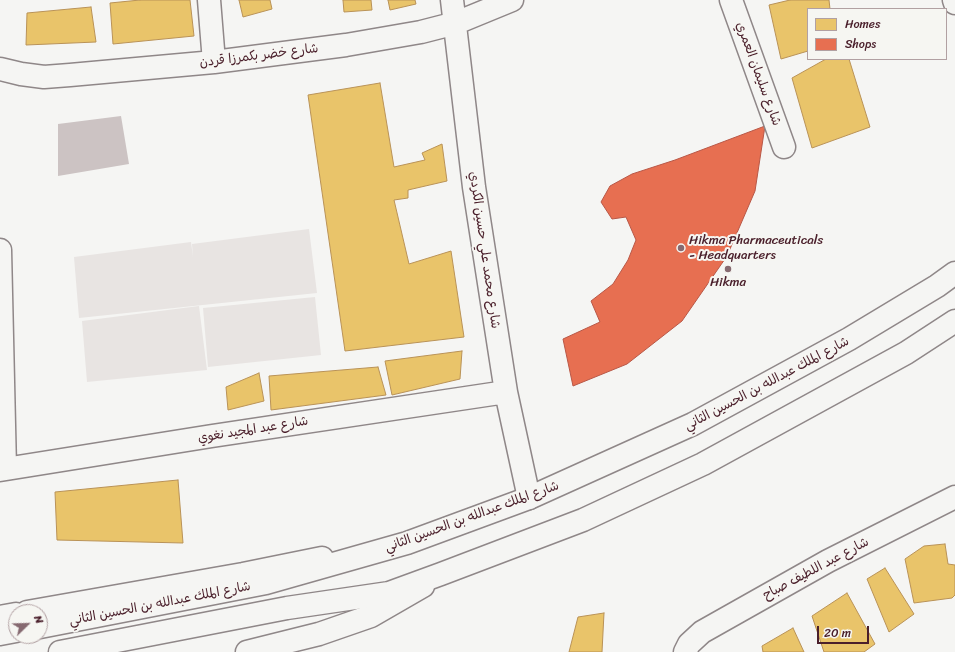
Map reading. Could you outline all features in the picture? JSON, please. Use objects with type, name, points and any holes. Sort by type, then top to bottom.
[{"type":"main road","points":[[209,0],[214,62]]},
{"type":"main road","name":"شارع محمد علي حسين الكردي","points":[[452,0],[456,23],[474,187],[506,392],[529,498]]},
{"type":"main road","name":"شارع خضر بكمرزا قردن","points":[[0,69],[44,77],[214,62],[387,39],[456,23],[512,0]]},
{"type":"main road","name":"شارع سليمان العمري","points":[[731,0],[784,147]]},
{"type":"main road","points":[[0,250],[2,470]]},
{"type":"main road","name":"شارع الملك عبدالله بن الحسين الثاني","points":[[48,625],[266,584],[407,543],[529,498],[693,424],[849,339],[937,286],[955,273]]},
{"type":"main road","points":[[60,652],[287,608],[389,594],[582,520],[703,464],[906,354],[955,321]]},
{"type":"main road","name":"شارع عبد المجيد نغوي","points":[[2,470],[212,436],[506,392]]},
{"type":"main road","name":"شارع عبد اللطيف صباح","points":[[685,652],[689,644],[702,632],[828,561],[955,497]]},
{"type":"main road","points":[[48,608],[243,574],[354,551],[407,543]]},
{"type":"main road","points":[[247,652],[319,634],[371,616],[402,599],[441,574]]},
{"type":"shaded area","points":[[121,116],[129,164],[58,176],[58,124]]},
{"type":"shaded area","points":[[309,229],[317,293],[79,318],[74,257],[191,242],[193,257],[192,244]]},
{"type":"shaded area","points":[[315,297],[321,355],[208,367],[203,308]]},
{"type":"shaded area","points":[[199,306],[207,370],[87,382],[82,321]]},
{"type":"building: Homes","points":[[140,0],[190,0],[194,36],[113,44],[110,3]]},
{"type":"building: Homes","points":[[239,0],[270,0],[272,9],[243,17]]},
{"type":"building: Homes","points":[[343,0],[371,0],[372,10],[344,12]]},
{"type":"building: Homes","points":[[388,0],[415,0],[416,4],[390,10]]},
{"type":"building: Homes","points":[[790,0],[829,0],[830,8],[807,8],[807,51],[781,59],[769,5]]},
{"type":"building: Homes","points":[[91,7],[96,42],[26,45],[27,13]]},
{"type":"building: Homes","points":[[824,60],[849,60],[870,127],[812,148],[792,78]]},
{"type":"building: Homes","points":[[380,83],[394,167],[425,160],[422,153],[442,144],[447,181],[408,190],[408,198],[394,200],[409,264],[451,251],[464,337],[345,351],[308,95]]},
{"type":"building: Homes","points":[[462,351],[460,379],[392,395],[385,361]]},
{"type":"building: Homes","points":[[378,367],[386,395],[271,410],[269,376]]},
{"type":"building: Homes","points":[[259,373],[264,401],[228,410],[226,387]]},
{"type":"building: Homes","points":[[178,480],[183,543],[57,540],[55,492]]},
{"type":"building: Homes","points":[[945,544],[948,564],[955,565],[955,595],[952,598],[914,603],[905,559],[924,546]]},
{"type":"building: Homes","points":[[885,568],[914,614],[889,632],[867,579]]},
{"type":"building: Homes","points":[[847,593],[875,644],[864,652],[824,652],[812,616]]},
{"type":"building: Homes","points":[[604,613],[602,652],[569,652],[578,617]]},
{"type":"building: Homes","points":[[793,628],[804,652],[763,652],[762,646]]},
{"type":"building: Shops","name":"Hikma Pharmaceuticals - Headquarters","points":[[765,126],[755,191],[727,256],[682,321],[627,364],[573,386],[563,339],[600,322],[591,301],[613,284],[628,260],[636,240],[626,217],[612,219],[601,202],[610,186],[632,174],[675,160]]},
{"type":"place","name":"Hikma Pharmaceuticals - Headquarters","points":[[681,248]]},
{"type":"place","name":"Hikma","points":[[728,269]]}]
